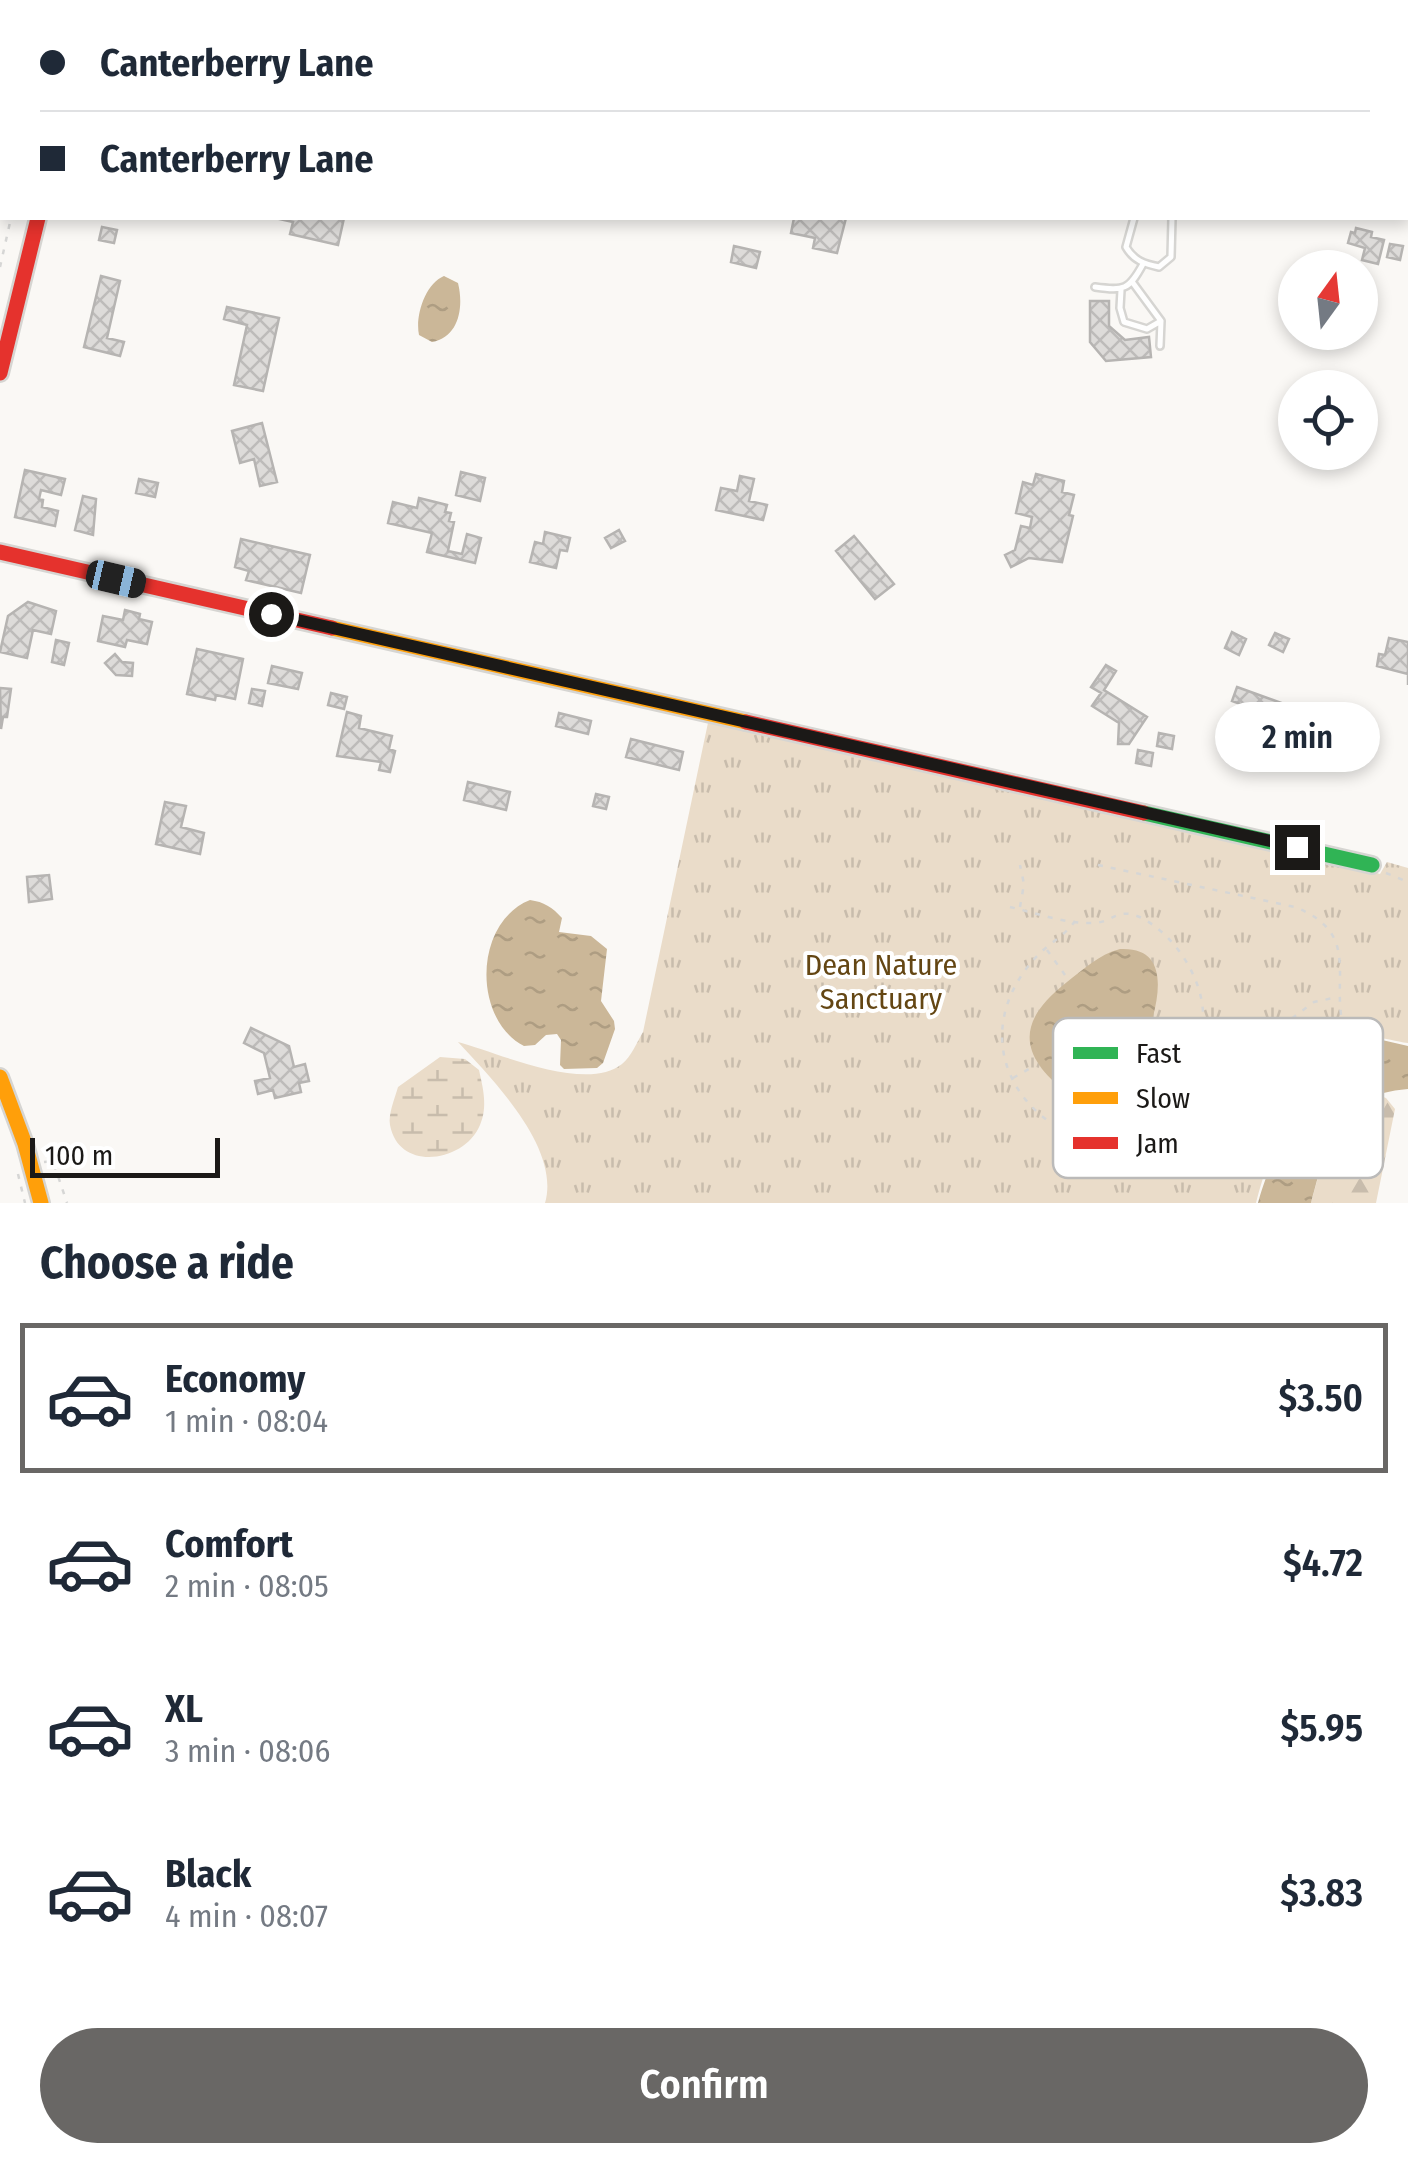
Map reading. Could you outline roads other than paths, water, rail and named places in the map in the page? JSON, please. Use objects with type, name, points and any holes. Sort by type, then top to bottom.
[{"type":"street","points":[[0,373],[38,220]]},
{"type":"street","points":[[0,552],[1372,865]]},
{"type":"street","points":[[0,1077],[25,1144],[41,1203]]},
{"type":"lane","points":[[1133,220],[1126,247],[1130,255],[1143,264],[1160,267],[1171,257],[1172,220]]},
{"type":"lane","points":[[1095,287],[1120,290],[1133,282],[1143,264]]},
{"type":"lane","points":[[1133,282],[1161,320],[1160,346]]},
{"type":"lane","points":[[1120,290],[1124,322],[1147,330],[1161,320]]},
{"type":"water","points":[[444,276],[458,283],[460,311],[448,334],[432,342],[419,335],[420,310],[427,293]]},
{"type":"water","points":[[530,900],[548,906],[562,918],[559,932],[591,936],[607,949],[601,1001],[615,1029],[603,1063],[597,1068],[564,1069],[560,1065],[561,1040],[557,1034],[524,1046],[507,1033],[495,1015],[488,994],[490,949],[498,928],[512,911]]},
{"type":"water","points":[[1120,949],[1143,953],[1155,966],[1158,986],[1153,1018],[1053,1018],[1053,1081],[1032,1051],[1032,1024],[1051,996],[1105,955]]},
{"type":"water","points":[[1383,1040],[1408,1046],[1408,1089],[1384,1093]]},
{"type":"water","points":[[1267,1178],[1318,1178],[1311,1203],[1258,1203]]},
{"type":"park label","name":"Dean Nature Sanctuary","points":[[881,982]]}]
